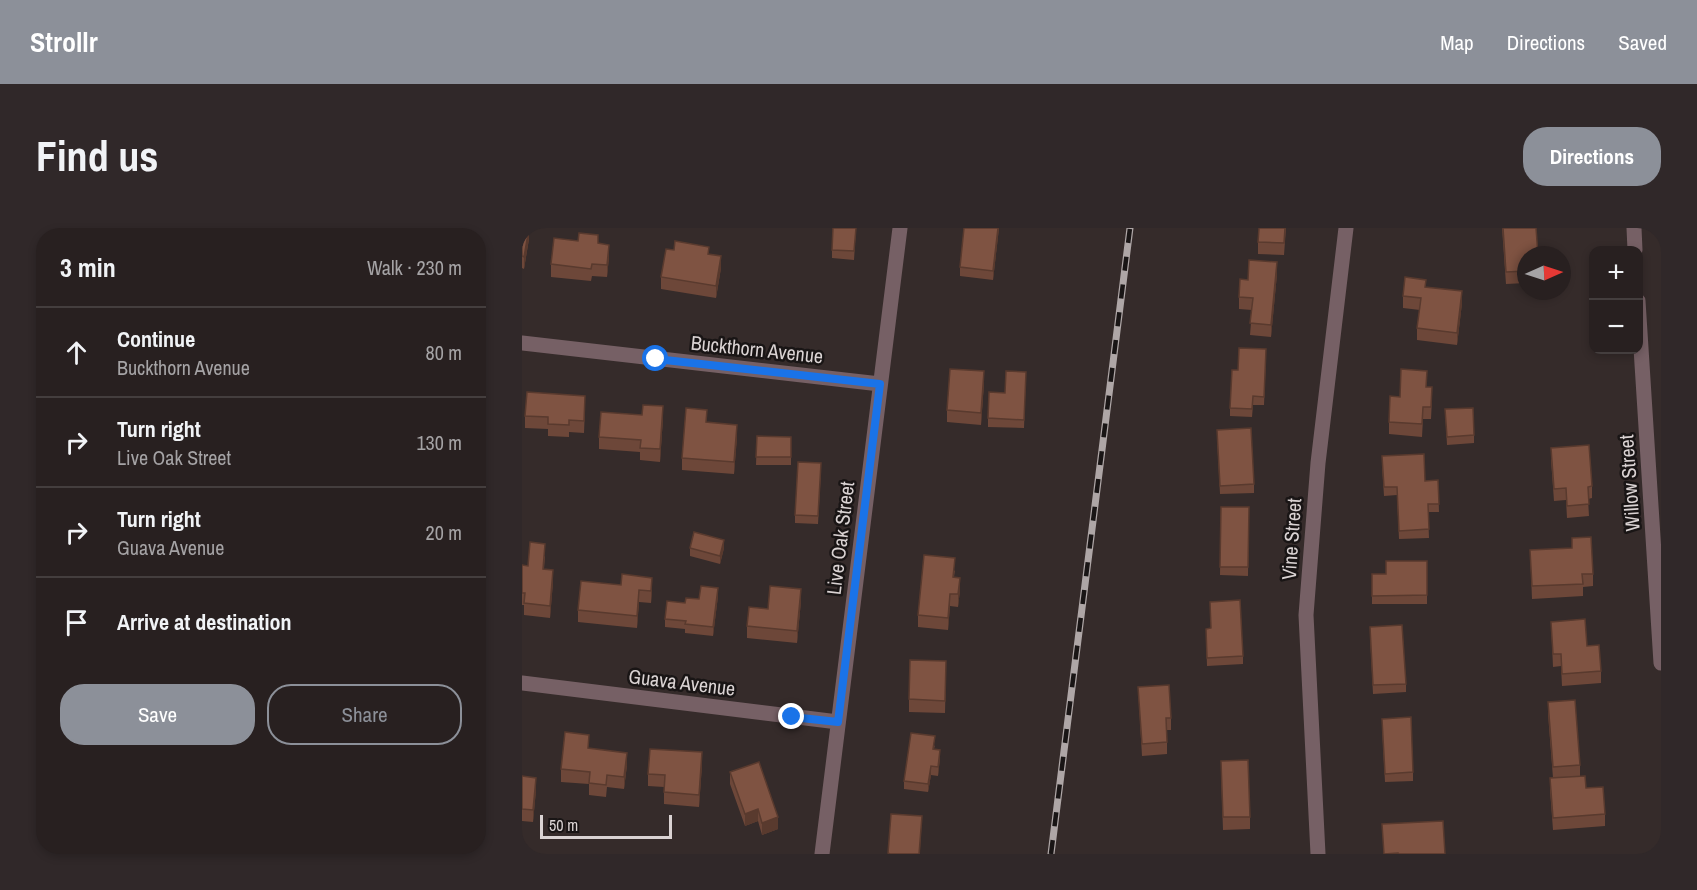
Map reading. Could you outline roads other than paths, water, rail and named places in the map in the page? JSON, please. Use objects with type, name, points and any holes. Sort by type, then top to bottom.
[{"type":"street","name":"Live Oak Street","points":[[822,854],[900,228]]},
{"type":"street","name":"Vine Street","points":[[1318,854],[1306,615],[1318,463],[1346,228]]},
{"type":"street","points":[[1634,228],[1635,246]]},
{"type":"street","name":"Buckthorn Avenue","points":[[522,344],[880,384]]},
{"type":"street","name":"Willow Street","points":[[1642,354],[1656,517],[1661,663]]},
{"type":"street","name":"Guava Avenue","points":[[522,684],[838,722]]},
{"type":"railway","points":[[1051,854],[1130,228]]}]
